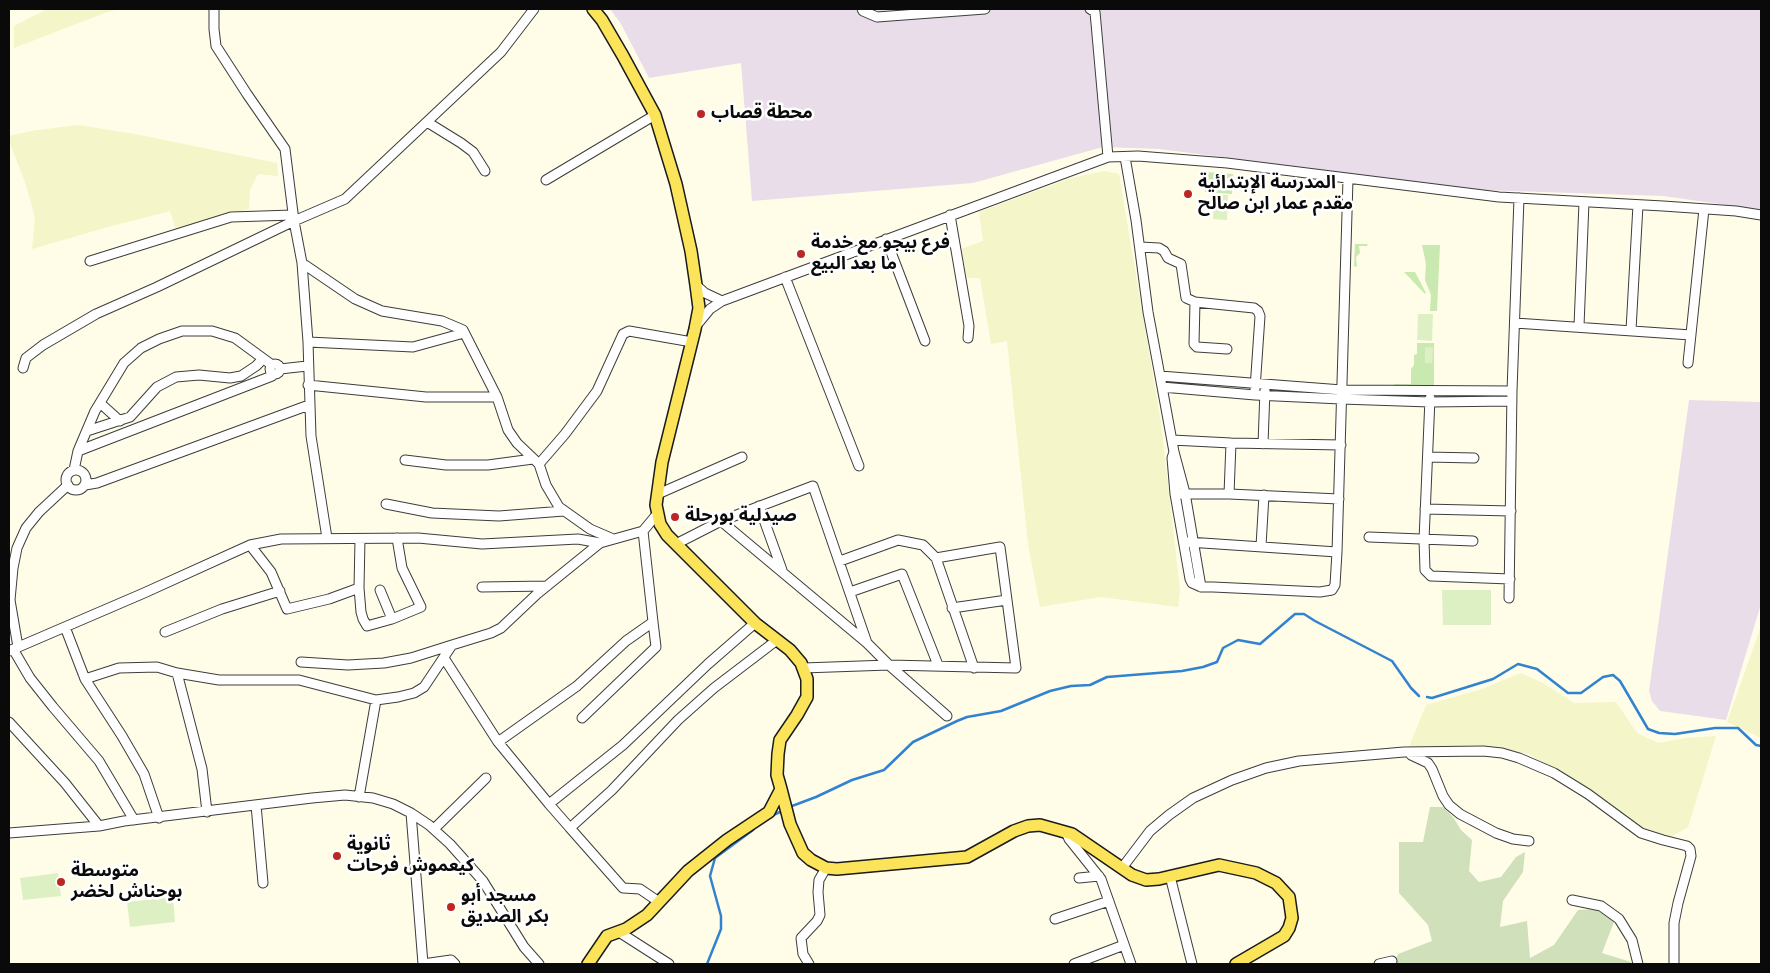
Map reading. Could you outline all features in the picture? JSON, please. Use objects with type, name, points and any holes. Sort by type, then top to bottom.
[{"type":"main road","points":[[593,9],[624,56],[654,115],[676,184],[691,251],[699,308],[662,462],[656,505],[660,524],[667,536],[755,623],[790,650],[801,663],[807,679],[807,696],[780,740],[777,775],[790,824],[803,853],[826,868],[837,869],[967,858],[1014,831],[1028,826],[1040,825],[1072,834],[1132,876],[1146,880],[1219,865],[1232,867],[1266,878],[1276,884],[1289,897],[1292,918],[1284,936],[1236,964]]},
{"type":"main road","points":[[588,964],[607,936],[619,932],[647,916],[688,871],[727,840],[769,812],[781,790]]},
{"type":"street","points":[[214,9],[216,46],[285,149],[302,263],[308,342],[311,436],[327,538]]},
{"type":"street","points":[[23,368],[26,358],[96,314],[157,287],[294,218],[345,199],[501,52],[534,9]]},
{"type":"street","points":[[862,9],[877,17],[985,9]]},
{"type":"street","points":[[1090,9],[1095,12],[1108,157]]},
{"type":"street","points":[[546,180],[654,115]]},
{"type":"street","points":[[427,122],[473,152],[485,171]]},
{"type":"street","points":[[695,328],[710,309],[722,301],[1108,157],[1138,156],[1227,163],[1519,198],[1736,211],[1761,215]]},
{"type":"street","points":[[1125,157],[1160,376],[1174,452],[1185,493],[1190,579],[1192,583],[1201,587],[1320,592],[1332,590],[1335,585],[1348,179]]},
{"type":"street","points":[[1509,598],[1512,391],[1519,198]]},
{"type":"street","points":[[1579,326],[1584,202]]},
{"type":"street","points":[[1631,330],[1638,205]]},
{"type":"street","points":[[1688,363],[1704,209]]},
{"type":"street","points":[[950,216],[969,326],[968,338]]},
{"type":"street","points":[[90,260],[231,217],[294,218]]},
{"type":"street","points":[[886,239],[925,340]]},
{"type":"street","points":[[1140,247],[1159,248],[1164,251],[1168,258],[1181,264],[1186,298],[1195,302],[1247,306],[1258,311],[1260,316],[1260,384],[1255,395]]},
{"type":"street","points":[[302,263],[355,299],[382,311],[442,321],[463,330],[496,397],[508,430],[516,443],[536,461],[559,507],[590,529],[613,539]]},
{"type":"street","points":[[785,277],[859,466]]},
{"type":"street","points":[[696,285],[705,293],[722,301]]},
{"type":"street","points":[[1195,302],[1194,344],[1197,347],[1227,349]]},
{"type":"street","points":[[1515,323],[1691,335]]},
{"type":"street","points":[[68,485],[67,476],[74,470],[78,451],[87,431],[124,362],[141,348],[159,339],[182,331],[212,331],[235,338],[275,369],[308,366]]},
{"type":"street","points":[[405,460],[446,465],[488,465],[536,461],[565,434],[597,392],[623,334],[629,331],[692,342]]},
{"type":"street","points":[[308,342],[413,347],[464,333]]},
{"type":"street","points":[[87,431],[130,418],[157,387],[176,376],[230,378],[241,376],[263,359]]},
{"type":"street","points":[[78,451],[272,376],[275,369]]},
{"type":"street","points":[[1160,376],[1260,384],[1341,395],[1430,402],[1512,401]]},
{"type":"street","points":[[1260,384],[1265,395],[1263,444]]},
{"type":"street","points":[[308,385],[426,397],[496,397]]},
{"type":"street","points":[[1162,387],[1255,395],[1512,391]]},
{"type":"street","points":[[1430,391],[1424,540],[1425,570],[1431,576],[1510,579]]},
{"type":"street","points":[[100,404],[120,421]]},
{"type":"street","points":[[68,485],[77,490],[85,485],[97,484],[309,405]]},
{"type":"street","points":[[1172,440],[1340,445]]},
{"type":"street","points":[[1229,494],[1231,443]]},
{"type":"street","points":[[1174,452],[1172,458],[1175,494],[1187,542]]},
{"type":"street","points":[[658,494],[742,457]]},
{"type":"street","points":[[1428,457],[1474,458]]},
{"type":"street","points":[[74,470],[80,470],[85,475],[85,485]]},
{"type":"street","points":[[68,485],[39,512],[26,528],[17,548],[10,600],[13,649],[35,685],[99,761],[134,820]]},
{"type":"street","points":[[676,544],[721,521],[813,486],[867,643]]},
{"type":"street","points":[[1175,494],[1229,494],[1339,499]]},
{"type":"street","points":[[1261,546],[1264,496]]},
{"type":"street","points":[[386,504],[432,512],[499,516],[564,511]]},
{"type":"street","points":[[759,506],[782,571]]},
{"type":"street","points":[[1425,509],[1511,511]]},
{"type":"street","points":[[301,662],[348,665],[384,663],[412,658],[491,633],[501,628],[547,586],[600,543],[643,531],[658,513]]},
{"type":"street","points":[[721,521],[867,643],[947,716]]},
{"type":"street","points":[[582,718],[656,647],[643,531]]},
{"type":"street","points":[[1369,537],[1474,541]]},
{"type":"street","points":[[360,538],[359,588],[361,612],[367,626],[392,619],[421,607],[402,568],[397,538]]},
{"type":"street","points":[[13,649],[144,594],[250,545],[281,539],[418,538],[482,544],[578,539],[600,543]]},
{"type":"street","points":[[840,561],[898,540],[923,545],[936,558],[974,668]]},
{"type":"street","points":[[1187,542],[1337,552]]},
{"type":"street","points":[[250,545],[271,572],[286,609],[359,588]]},
{"type":"street","points":[[803,668],[938,665],[974,668],[1016,668],[1000,547],[936,558]]},
{"type":"street","points":[[850,592],[902,574],[938,665]]},
{"type":"street","points":[[482,587],[547,586]]},
{"type":"street","points":[[380,590],[392,619]]},
{"type":"street","points":[[165,632],[222,609],[280,591]]},
{"type":"street","points":[[952,608],[1007,600]]},
{"type":"street","points":[[498,742],[577,686],[626,641],[652,622]]},
{"type":"street","points":[[549,804],[623,745],[708,664],[755,623]]},
{"type":"street","points":[[65,627],[85,679],[144,774],[159,818]]},
{"type":"street","points":[[570,828],[612,790],[678,720],[714,688],[777,640]]},
{"type":"street","points":[[85,679],[119,668],[157,667],[177,673],[219,680],[299,680],[376,700],[414,693],[424,687],[452,646]]},
{"type":"street","points":[[444,658],[498,742],[549,804],[623,888],[640,889],[660,902]]},
{"type":"street","points":[[177,673],[202,769],[207,812]]},
{"type":"street","points":[[359,797],[376,700]]},
{"type":"street","points":[[9,722],[65,783],[99,826]]},
{"type":"street","points":[[1122,868],[1150,831],[1193,798],[1232,780],[1266,768],[1299,761],[1404,752],[1483,751],[1502,753],[1519,758],[1562,779],[1588,794],[1641,833],[1687,846],[1692,852],[1674,923],[1674,964]]},
{"type":"street","points":[[1404,752],[1428,763],[1443,796],[1449,805],[1460,814],[1496,833],[1513,839],[1529,841]]},
{"type":"street","points":[[434,829],[486,778]]},
{"type":"street","points":[[9,833],[99,826],[312,798],[345,795],[373,798],[393,804],[411,813],[434,829],[464,858],[483,881],[524,947],[539,964]]},
{"type":"street","points":[[256,805],[263,883]]},
{"type":"street","points":[[411,813],[423,964],[451,960],[455,964]]},
{"type":"street","points":[[1066,832],[1069,839],[1101,880],[1132,964]]},
{"type":"street","points":[[809,964],[803,954],[801,938],[817,921],[820,915],[819,880],[826,868]]},
{"type":"street","points":[[1079,878],[1098,876]]},
{"type":"street","points":[[1170,876],[1192,964]]},
{"type":"street","points":[[1572,900],[1602,906],[1620,918],[1632,940],[1638,964]]},
{"type":"street","points":[[1055,919],[1109,901]]},
{"type":"street","points":[[619,932],[669,964]]},
{"type":"street","points":[[1074,964],[1124,945]]},
{"type":"street","points":[[1379,964],[1392,961]]},
{"type":"shaded area","points":[[610,9],[1761,9],[1761,210],[1663,196],[1480,190],[1159,149],[1103,147],[973,183],[752,201],[741,63],[649,78],[621,24]]},
{"type":"shaded area","points":[[1689,400],[1761,402],[1761,604],[1726,720],[1660,711],[1652,701],[1649,691]]},
{"type":"green space","points":[[47,9],[124,9],[110,11],[14,48],[14,26]]},
{"type":"green space","points":[[78,125],[135,134],[277,163],[278,176],[258,174],[250,190],[249,209],[176,230],[170,211],[32,249],[35,217],[25,182],[9,141],[9,136]]},
{"type":"green space","points":[[1104,171],[1119,174],[1161,423],[1180,590],[1178,607],[1101,597],[1040,607],[1028,544],[1007,341],[991,344],[980,278],[967,278],[961,249],[983,241],[979,212],[1071,178]]},
{"type":"green space","points":[[1206,172],[1233,174],[1232,194],[1205,192]]},
{"type":"green space","points":[[1214,195],[1228,195],[1227,220],[1213,219]]},
{"type":"green space","points":[[1355,244],[1368,244],[1366,247],[1359,246],[1360,253],[1356,257],[1357,267],[1354,266]]},
{"type":"green space","points":[[1422,245],[1440,245],[1437,311],[1430,311],[1431,295],[1425,280],[1426,264]]},
{"type":"green space","points":[[1404,272],[1415,272],[1425,294]]},
{"type":"green space","points":[[1418,314],[1433,314],[1432,341],[1417,340]]},
{"type":"green space","points":[[1417,343],[1434,343],[1434,386],[1394,386],[1394,384],[1411,384],[1411,369],[1414,365],[1414,355],[1417,354]]},
{"type":"green space","points":[[1425,347],[1433,347],[1432,363],[1425,363]]},
{"type":"green space","points":[[1442,590],[1491,590],[1491,625],[1443,625]]},
{"type":"green space","points":[[1761,629],[1761,738],[1727,722]]},
{"type":"green space","points":[[1521,673],[1543,683],[1574,703],[1616,702],[1637,733],[1658,743],[1686,738],[1716,736],[1688,827],[1671,837],[1643,828],[1603,800],[1529,754],[1477,745],[1408,749],[1426,705],[1482,689]]},
{"type":"green space","points":[[1430,807],[1443,807],[1453,817],[1461,830],[1472,840],[1469,871],[1479,882],[1501,877],[1516,857],[1525,852],[1523,872],[1503,901],[1500,927],[1527,921],[1530,958],[1554,945],[1578,910],[1595,909],[1614,922],[1602,953],[1631,962],[1631,964],[1394,964],[1398,954],[1432,941],[1428,925],[1399,893],[1399,842],[1423,842]]},
{"type":"green space","points":[[58,873],[61,896],[23,900],[20,878]]},
{"type":"green space","points":[[173,897],[175,922],[130,927],[127,902]]},
{"type":"waterway","points":[[792,806],[852,780],[884,770],[913,742],[967,717],[1001,711],[1050,691],[1071,686],[1090,685],[1107,677],[1182,671],[1203,667],[1217,662],[1223,648],[1238,640],[1260,644],[1295,614],[1304,614],[1392,661],[1419,696]]},
{"type":"waterway","points":[[1427,697],[1432,698],[1493,679],[1518,664],[1537,669],[1568,693],[1581,693],[1603,677],[1613,675],[1620,681],[1648,729],[1659,733],[1675,734],[1715,728],[1738,728],[1756,745],[1761,746]]},
{"type":"waterway","points":[[771,816],[780,812]]},
{"type":"waterway","points":[[707,964],[721,929],[721,916],[710,876],[715,858],[753,830]]},
{"type":"place","name":"محطة قصاب","points":[[701,114]]},
{"type":"place","name":"المدرسة الإبتدائية مقدم عمار ابن صالح","points":[[1188,194]]},
{"type":"place","name":"فرع بيجو مع خدمة ما بعد البيع","points":[[801,254]]},
{"type":"place","name":"صيدلية بورحلة","points":[[675,517]]},
{"type":"place","name":"ثانوية كيعموش فرحات","points":[[337,856]]},
{"type":"place","name":"متوسطة بوحناش لخضر","points":[[61,882]]},
{"type":"place","name":"مسجد أبو بكر الصديق","points":[[451,907]]}]
